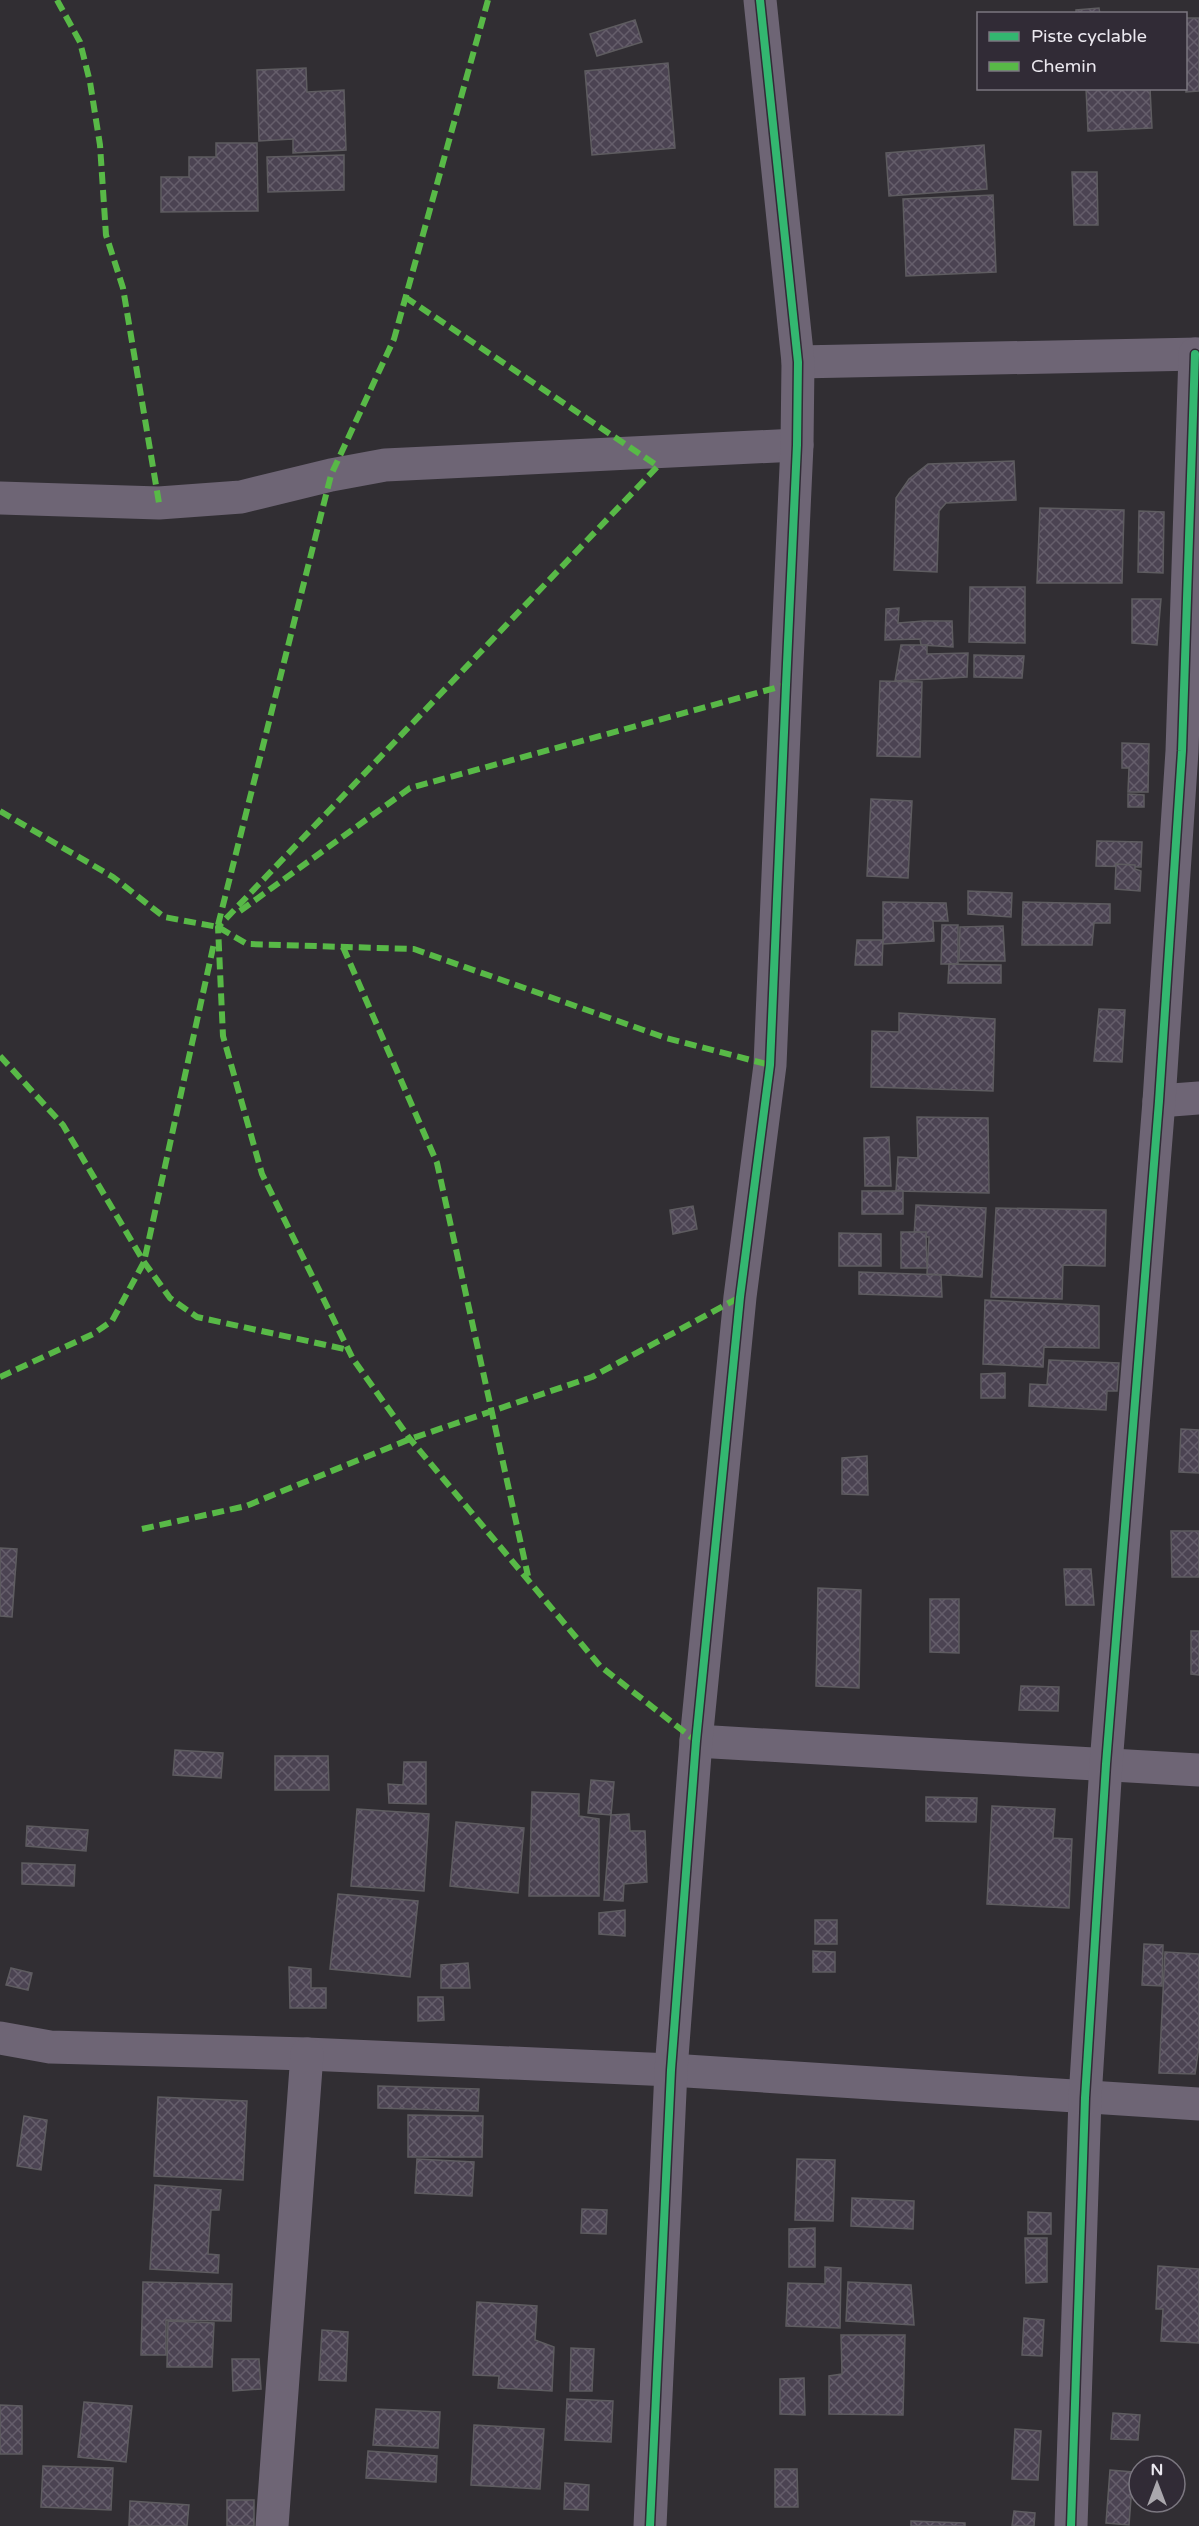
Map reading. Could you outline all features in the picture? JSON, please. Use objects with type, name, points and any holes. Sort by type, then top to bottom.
[{"type":"street","points":[[650,2526],[671,2070],[696,1741],[740,1297],[770,1065],[797,445],[798,362],[760,0]]},
{"type":"street","points":[[798,362],[1197,354],[1191,750],[1159,1101],[1106,1764],[1085,2098],[1071,2526]]},
{"type":"street","points":[[0,498],[159,503],[241,497],[331,475],[385,465],[797,445]]},
{"type":"street","points":[[1159,1101],[1199,1098]]},
{"type":"street","points":[[696,1741],[1199,1770]]},
{"type":"street","points":[[0,2038],[50,2047],[307,2054],[671,2070],[1199,2104]]},
{"type":"street","points":[[272,2526],[307,2054]]},
{"type":"building","points":[[1099,8],[1100,12],[1076,12],[1076,10]]},
{"type":"building","points":[[1187,18],[1199,18],[1199,91],[1186,92]]},
{"type":"building","points":[[635,20],[642,42],[597,56],[590,34]]},
{"type":"building","points":[[668,63],[675,148],[592,155],[585,71]]},
{"type":"building","points":[[306,68],[307,92],[344,90],[346,150],[293,153],[293,139],[259,141],[257,70]]},
{"type":"building","points":[[1086,90],[1150,90],[1152,128],[1088,131]]},
{"type":"building","points":[[216,143],[257,143],[258,211],[161,212],[161,177],[189,177],[189,157],[216,157]]},
{"type":"building","points":[[984,145],[987,189],[889,196],[886,153]]},
{"type":"building","points":[[344,155],[344,190],[268,192],[267,157]]},
{"type":"building","points":[[1072,172],[1097,172],[1098,225],[1074,225]]},
{"type":"building","points":[[993,195],[996,272],[906,276],[903,199]]},
{"type":"building","points":[[1014,461],[1016,500],[946,503],[939,511],[937,572],[894,570],[896,498],[909,479],[928,464]]},
{"type":"building","points":[[1040,508],[1124,510],[1122,583],[1037,583]]},
{"type":"building","points":[[1139,511],[1164,512],[1163,573],[1138,572]]},
{"type":"building","points":[[970,587],[1025,587],[1025,643],[969,642]]},
{"type":"building","points":[[1132,599],[1161,599],[1157,645],[1132,643]]},
{"type":"building","points":[[899,608],[898,623],[952,621],[953,647],[921,645],[920,639],[885,640],[886,609]]},
{"type":"building","points":[[901,645],[927,645],[927,654],[968,653],[967,677],[895,681]]},
{"type":"building","points":[[974,655],[1024,656],[1022,678],[974,677]]},
{"type":"building","points":[[880,681],[922,682],[920,757],[877,756]]},
{"type":"building","points":[[1122,743],[1149,744],[1148,792],[1128,792],[1129,768],[1122,768]]},
{"type":"building","points":[[1128,794],[1144,795],[1144,807],[1128,807]]},
{"type":"building","points":[[871,799],[912,801],[908,878],[867,876]]},
{"type":"building","points":[[1097,841],[1142,842],[1141,867],[1096,866]]},
{"type":"building","points":[[1116,864],[1135,865],[1135,869],[1141,871],[1140,891],[1115,889]]},
{"type":"building","points":[[968,891],[1012,893],[1011,917],[968,914]]},
{"type":"building","points":[[883,902],[946,903],[948,921],[933,921],[934,941],[883,944]]},
{"type":"building","points":[[1023,902],[1110,904],[1110,923],[1094,923],[1092,945],[1022,945]]},
{"type":"building","points":[[942,925],[958,925],[958,964],[941,964]]},
{"type":"building","points":[[1003,926],[1005,961],[959,961],[960,927]]},
{"type":"building","points":[[857,940],[883,940],[882,965],[855,965]]},
{"type":"building","points":[[949,964],[1001,965],[1001,983],[948,983]]},
{"type":"building","points":[[1099,1009],[1125,1010],[1122,1062],[1094,1061]]},
{"type":"building","points":[[899,1013],[995,1019],[993,1091],[871,1087],[872,1031],[899,1032]]},
{"type":"building","points":[[917,1117],[988,1118],[989,1193],[896,1191],[898,1157],[918,1158]]},
{"type":"building","points":[[889,1137],[891,1186],[865,1186],[864,1138]]},
{"type":"building","points":[[862,1191],[903,1191],[903,1214],[862,1214]]},
{"type":"building","points":[[916,1205],[986,1208],[982,1277],[927,1274],[929,1237],[914,1236]]},
{"type":"building","points":[[693,1206],[697,1229],[673,1234],[670,1210]]},
{"type":"building","points":[[996,1208],[1106,1210],[1105,1266],[1063,1265],[1062,1299],[991,1297]]},
{"type":"building","points":[[901,1232],[926,1232],[927,1268],[901,1268]]},
{"type":"building","points":[[839,1233],[881,1234],[881,1266],[839,1266]]},
{"type":"building","points":[[859,1272],[941,1275],[942,1297],[859,1294]]},
{"type":"building","points":[[985,1300],[1099,1306],[1099,1348],[1044,1347],[1043,1367],[983,1364]]},
{"type":"building","points":[[1049,1360],[1119,1363],[1117,1391],[1107,1391],[1106,1410],[1029,1406],[1030,1384],[1047,1385]]},
{"type":"building","points":[[1005,1373],[1005,1398],[981,1398],[981,1374]]},
{"type":"building","points":[[1181,1429],[1199,1430],[1199,1473],[1179,1472]]},
{"type":"building","points":[[867,1456],[868,1495],[842,1494],[842,1458]]},
{"type":"building","points":[[1171,1531],[1199,1531],[1199,1577],[1172,1577]]},
{"type":"building","points":[[0,1548],[17,1549],[12,1617],[0,1616]]},
{"type":"building","points":[[1064,1569],[1091,1569],[1094,1605],[1066,1605]]},
{"type":"building","points":[[818,1588],[861,1590],[859,1688],[816,1686]]},
{"type":"building","points":[[930,1599],[959,1599],[959,1653],[930,1652]]},
{"type":"building","points":[[1191,1631],[1199,1631],[1199,1675],[1191,1674]]},
{"type":"building","points":[[1021,1686],[1059,1687],[1058,1711],[1019,1710]]},
{"type":"building","points":[[175,1750],[223,1753],[221,1778],[173,1775]]},
{"type":"building","points":[[275,1756],[328,1756],[329,1790],[275,1790]]},
{"type":"building","points":[[404,1762],[426,1762],[426,1804],[389,1803],[388,1784],[403,1785]]},
{"type":"building","points":[[591,1780],[614,1782],[611,1815],[588,1813]]},
{"type":"building","points":[[532,1792],[579,1794],[579,1816],[599,1819],[599,1896],[529,1896]]},
{"type":"building","points":[[926,1797],[977,1798],[976,1822],[926,1821]]},
{"type":"building","points":[[992,1806],[1055,1809],[1053,1838],[1072,1839],[1069,1908],[987,1904]]},
{"type":"building","points":[[357,1809],[429,1814],[424,1891],[351,1886]]},
{"type":"building","points":[[629,1814],[630,1831],[645,1831],[647,1882],[624,1884],[623,1901],[604,1900],[611,1815]]},
{"type":"building","points":[[456,1822],[524,1828],[518,1893],[450,1886]]},
{"type":"building","points":[[27,1826],[88,1830],[86,1851],[26,1846]]},
{"type":"building","points":[[22,1863],[75,1865],[74,1886],[22,1884]]},
{"type":"building","points":[[338,1894],[418,1901],[410,1977],[330,1969]]},
{"type":"building","points":[[625,1910],[625,1936],[599,1934],[599,1913]]},
{"type":"building","points":[[815,1920],[837,1920],[837,1944],[815,1944]]},
{"type":"building","points":[[1144,1944],[1163,1945],[1162,1986],[1142,1985]]},
{"type":"building","points":[[813,1951],[835,1952],[835,1972],[813,1972]]},
{"type":"building","points":[[1165,1952],[1199,1954],[1199,2047],[1195,2074],[1159,2073]]},
{"type":"building","points":[[468,1963],[470,1988],[441,1988],[441,1965]]},
{"type":"building","points":[[289,1967],[311,1969],[311,1988],[326,1988],[326,2008],[290,2008]]},
{"type":"building","points":[[11,1968],[32,1973],[28,1990],[6,1985]]},
{"type":"building","points":[[418,1997],[443,1997],[444,2020],[418,2021]]},
{"type":"building","points":[[378,2086],[479,2089],[478,2111],[378,2108]]},
{"type":"building","points":[[158,2097],[247,2101],[243,2180],[154,2176]]},
{"type":"building","points":[[408,2115],[483,2116],[482,2157],[408,2157]]},
{"type":"building","points":[[24,2116],[47,2120],[41,2170],[17,2166]]},
{"type":"building","points":[[417,2159],[474,2162],[472,2196],[415,2193]]},
{"type":"building","points":[[797,2159],[835,2160],[833,2221],[795,2220]]},
{"type":"building","points":[[155,2185],[221,2190],[219,2210],[211,2210],[208,2254],[219,2255],[218,2273],[150,2269]]},
{"type":"building","points":[[852,2198],[914,2201],[913,2229],[851,2226]]},
{"type":"building","points":[[582,2209],[607,2210],[606,2234],[581,2233]]},
{"type":"building","points":[[1028,2212],[1051,2213],[1051,2234],[1028,2234]]},
{"type":"building","points":[[815,2228],[815,2267],[789,2267],[789,2229]]},
{"type":"building","points":[[1025,2238],[1047,2238],[1047,2282],[1026,2283]]},
{"type":"building","points":[[1158,2266],[1199,2269],[1199,2343],[1161,2341],[1163,2309],[1156,2309]]},
{"type":"building","points":[[825,2267],[841,2268],[840,2328],[786,2326],[788,2283],[825,2284]]},
{"type":"building","points":[[143,2282],[232,2284],[231,2321],[166,2320],[166,2355],[141,2355]]},
{"type":"building","points":[[848,2282],[911,2285],[914,2325],[846,2321]]},
{"type":"building","points":[[477,2302],[537,2306],[535,2340],[554,2347],[552,2391],[498,2388],[499,2376],[473,2375]]},
{"type":"building","points":[[1024,2318],[1044,2320],[1042,2356],[1022,2355]]},
{"type":"building","points":[[168,2321],[214,2323],[212,2367],[167,2367]]},
{"type":"building","points":[[322,2330],[348,2332],[346,2381],[319,2380]]},
{"type":"building","points":[[841,2335],[905,2335],[903,2415],[829,2414],[829,2376],[842,2374]]},
{"type":"building","points":[[571,2348],[594,2349],[592,2391],[570,2391]]},
{"type":"building","points":[[232,2359],[259,2359],[261,2389],[233,2391]]},
{"type":"building","points":[[804,2378],[805,2415],[780,2414],[780,2379]]},
{"type":"building","points":[[567,2399],[613,2401],[611,2442],[565,2440]]},
{"type":"building","points":[[84,2402],[132,2406],[126,2462],[78,2457]]},
{"type":"building","points":[[0,2405],[22,2406],[22,2454],[0,2454]]},
{"type":"building","points":[[376,2409],[440,2412],[438,2448],[373,2445]]},
{"type":"building","points":[[1113,2413],[1140,2415],[1138,2440],[1111,2439]]},
{"type":"building","points":[[474,2425],[544,2429],[540,2489],[471,2485]]},
{"type":"building","points":[[1015,2429],[1041,2431],[1038,2480],[1012,2479]]},
{"type":"building","points":[[368,2451],[437,2456],[436,2482],[366,2478]]},
{"type":"building","points":[[43,2466],[113,2468],[111,2510],[41,2507]]},
{"type":"building","points":[[775,2469],[797,2469],[798,2507],[775,2507]]},
{"type":"building","points":[[1110,2470],[1127,2471],[1129,2525],[1106,2523]]},
{"type":"building","points":[[565,2483],[589,2485],[588,2510],[564,2509]]},
{"type":"building","points":[[227,2500],[254,2500],[254,2526],[227,2526]]},
{"type":"building","points":[[130,2501],[189,2505],[187,2526],[129,2526]]},
{"type":"building","points":[[1014,2511],[1035,2513],[1034,2526],[1012,2526]]},
{"type":"building","points":[[911,2521],[965,2523],[965,2526],[911,2526]]},
{"type":"marked path","points":[[57,0],[80,42],[90,82],[100,145],[106,235],[123,288],[159,503]]},
{"type":"marked path","points":[[218,925],[331,475],[394,339],[488,0]]},
{"type":"marked path","points":[[405,297],[658,466],[218,927],[223,1036],[262,1174],[353,1359],[410,1439],[600,1666],[696,1741]]},
{"type":"marked path","points":[[240,911],[410,788],[786,685]]},
{"type":"marked path","points":[[0,811],[113,877],[164,917],[218,927],[247,944],[414,949],[666,1038],[770,1065]]},
{"type":"marked path","points":[[0,1377],[93,1334],[112,1321],[144,1262],[214,943]]},
{"type":"marked path","points":[[343,947],[437,1163],[528,1576]]},
{"type":"marked path","points":[[0,1056],[63,1125],[144,1262],[170,1298],[197,1317],[349,1350]]},
{"type":"marked path","points":[[142,1529],[246,1506],[410,1439],[592,1377],[740,1297]]},
{"type":"cycle path","points":[[650,2526],[671,2070],[696,1741],[740,1297],[770,1065],[797,445],[798,362],[760,0]]},
{"type":"cycle path","points":[[1071,2526],[1085,2098],[1106,1764],[1159,1101],[1182,751],[1195,354]]}]
